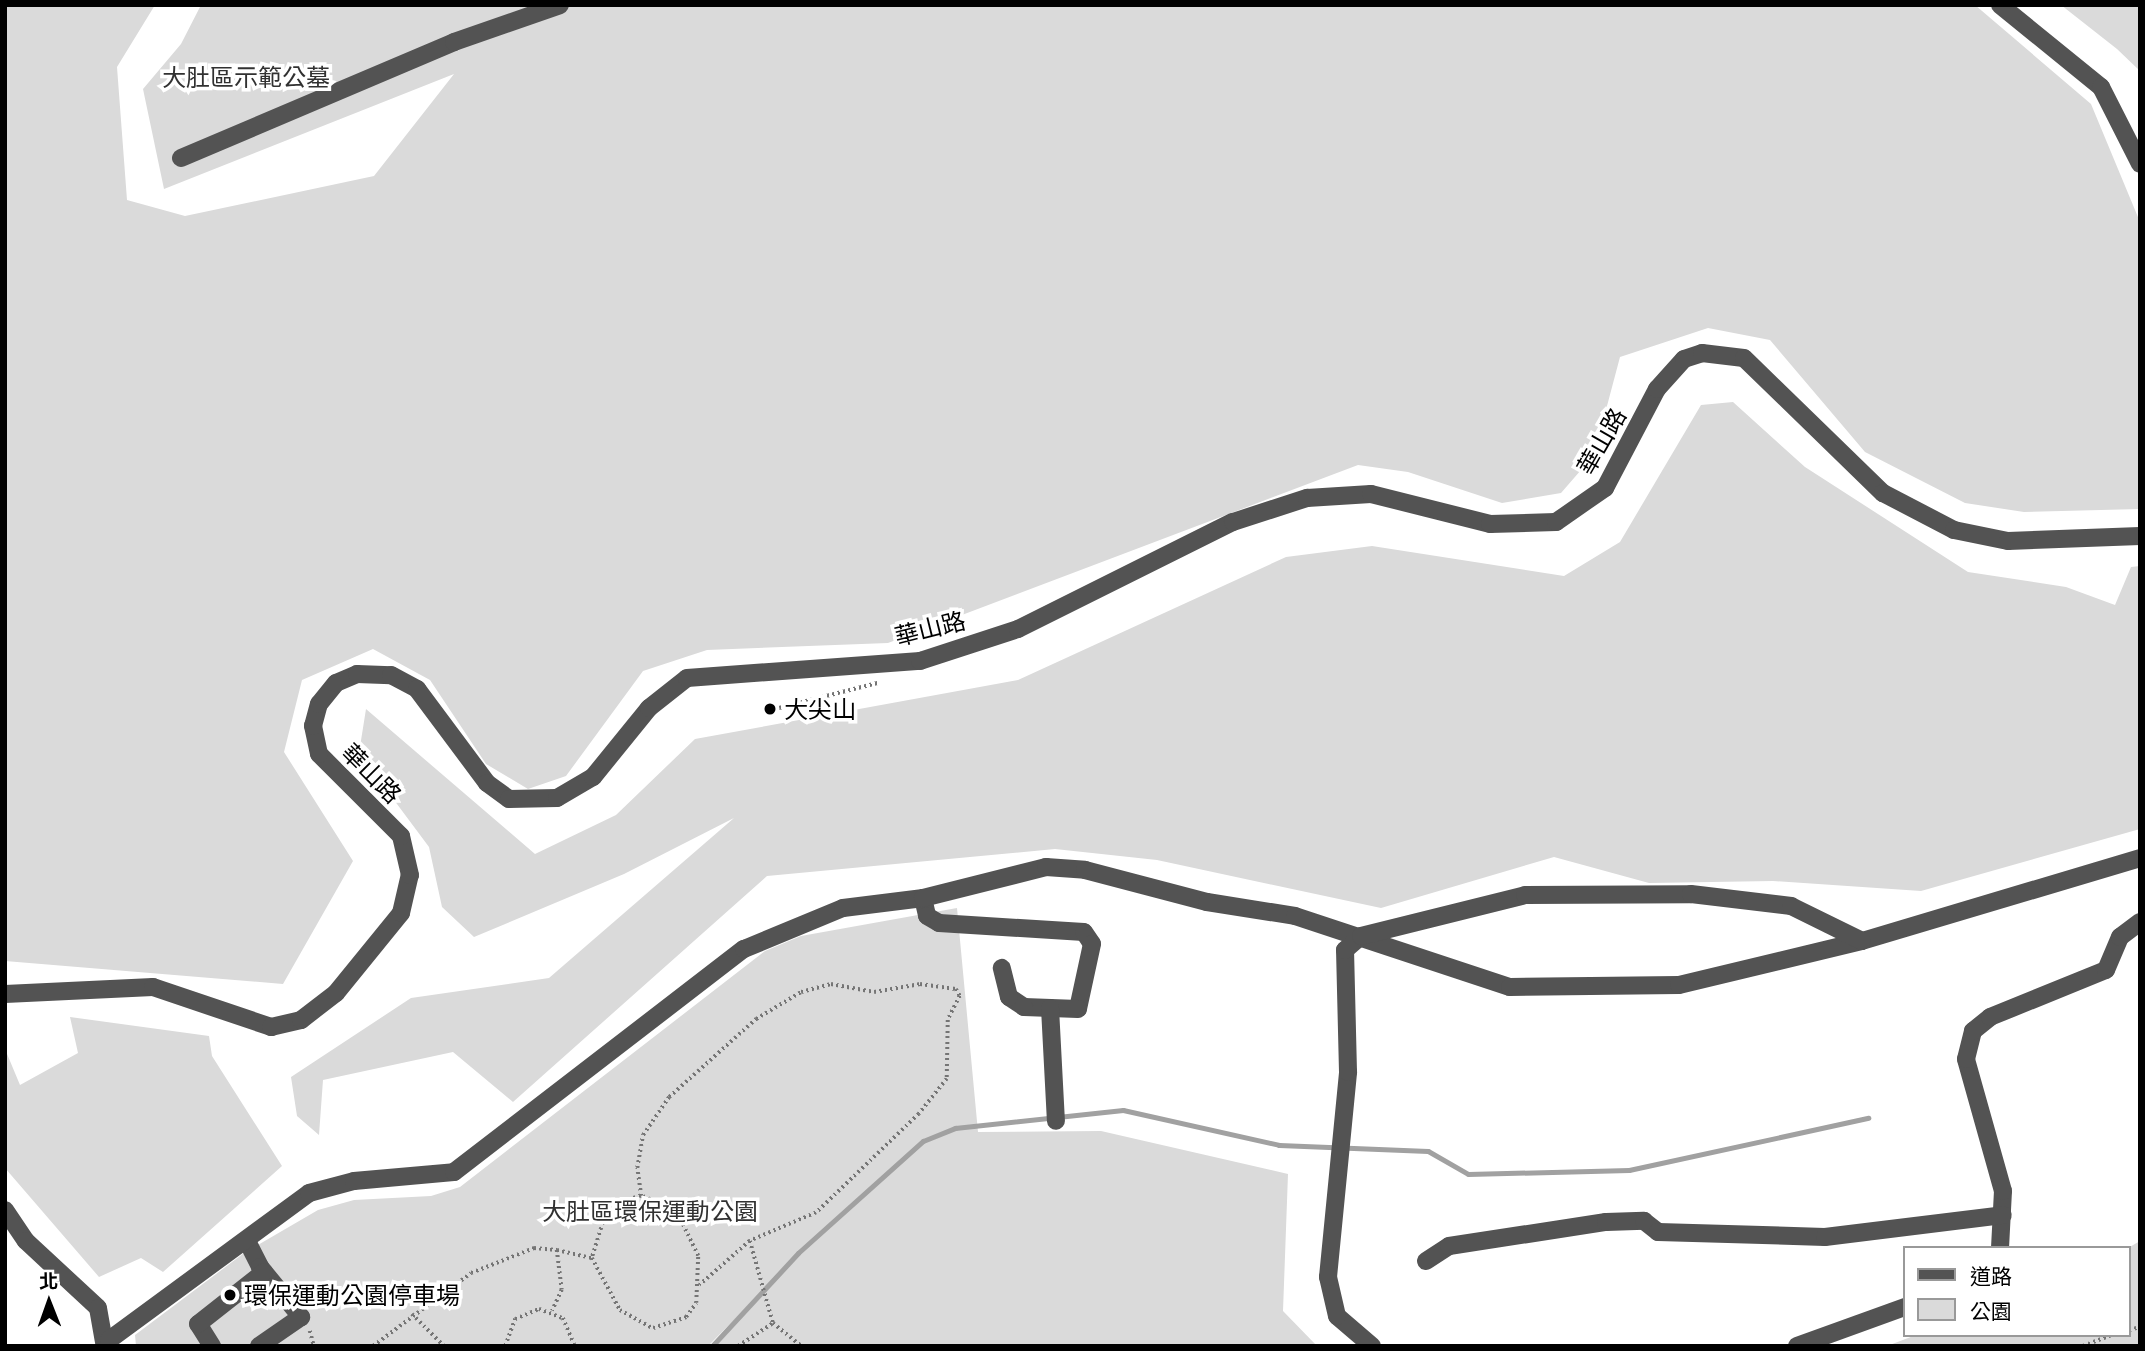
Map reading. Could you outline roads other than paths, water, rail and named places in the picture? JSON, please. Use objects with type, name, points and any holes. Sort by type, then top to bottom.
[{"type":"street","points":[[181,158],[454,42],[560,5]]},
{"type":"street","points":[[2000,5],[2101,87],[2140,164]]},
{"type":"street","name":"華山路","points":[[5,994],[153,987],[271,1027],[301,1020],[336,993],[401,913],[410,875],[401,836],[319,754],[313,726],[319,704],[336,683],[357,674],[391,675],[417,689],[487,783],[509,799],[557,798],[593,777],[649,708],[687,678],[920,661],[1018,629],[1233,522],[1307,498],[1371,494],[1490,524],[1556,522],[1605,488],[1657,389],[1684,359],[1702,353],[1744,358],[1883,493],[1954,530],[2008,541],[2140,536]]},
{"type":"street","points":[[5,1210],[26,1241],[81,1286],[98,1308],[107,1343],[309,1193],[331,1186],[454,1172],[768,936],[843,908],[923,898],[1026,871],[1085,870],[1361,936],[1510,987],[1701,983],[1861,941],[2140,858]]},
{"type":"street","points":[[1371,1346],[1337,1316],[1328,1277],[1348,1072],[1345,950],[1361,936],[1525,895],[1678,894],[1791,906],[1861,941]]},
{"type":"street","points":[[923,898],[927,916],[939,923],[1084,932],[1092,944],[1078,1009],[1024,1007],[1009,997],[1002,968]]},
{"type":"street","points":[[2000,1246],[2003,1191],[1966,1059],[1973,1031],[1990,1017],[2106,970],[2120,937],[2140,922]]},
{"type":"street","points":[[1050,1008],[1056,1121]]},
{"type":"street","points":[[1426,1261],[1449,1246],[1606,1222],[1644,1221],[1658,1232],[1825,1237],[2003,1216]]},
{"type":"street","points":[[247,1241],[264,1272],[301,1317],[259,1346]]},
{"type":"street","points":[[212,1346],[198,1324],[264,1272]]},
{"type":"street","points":[[1797,1346],[1904,1307]]},
{"type":"waterway","points":[[712,1346],[798,1253],[923,1141],[955,1128],[1123,1110],[1279,1145],[1428,1151],[1468,1174],[1629,1170],[1868,1118]]},
{"type":"place","name":"大尖山","points":[[770,709]]},
{"type":"place","name":"環保運動公園停車場","points":[[230,1295]]},
{"type":"park label","name":"大肚區示範公墓","points":[[246,77]]},
{"type":"park label","name":"大肚區環保運動公園","points":[[650,1211]]}]
